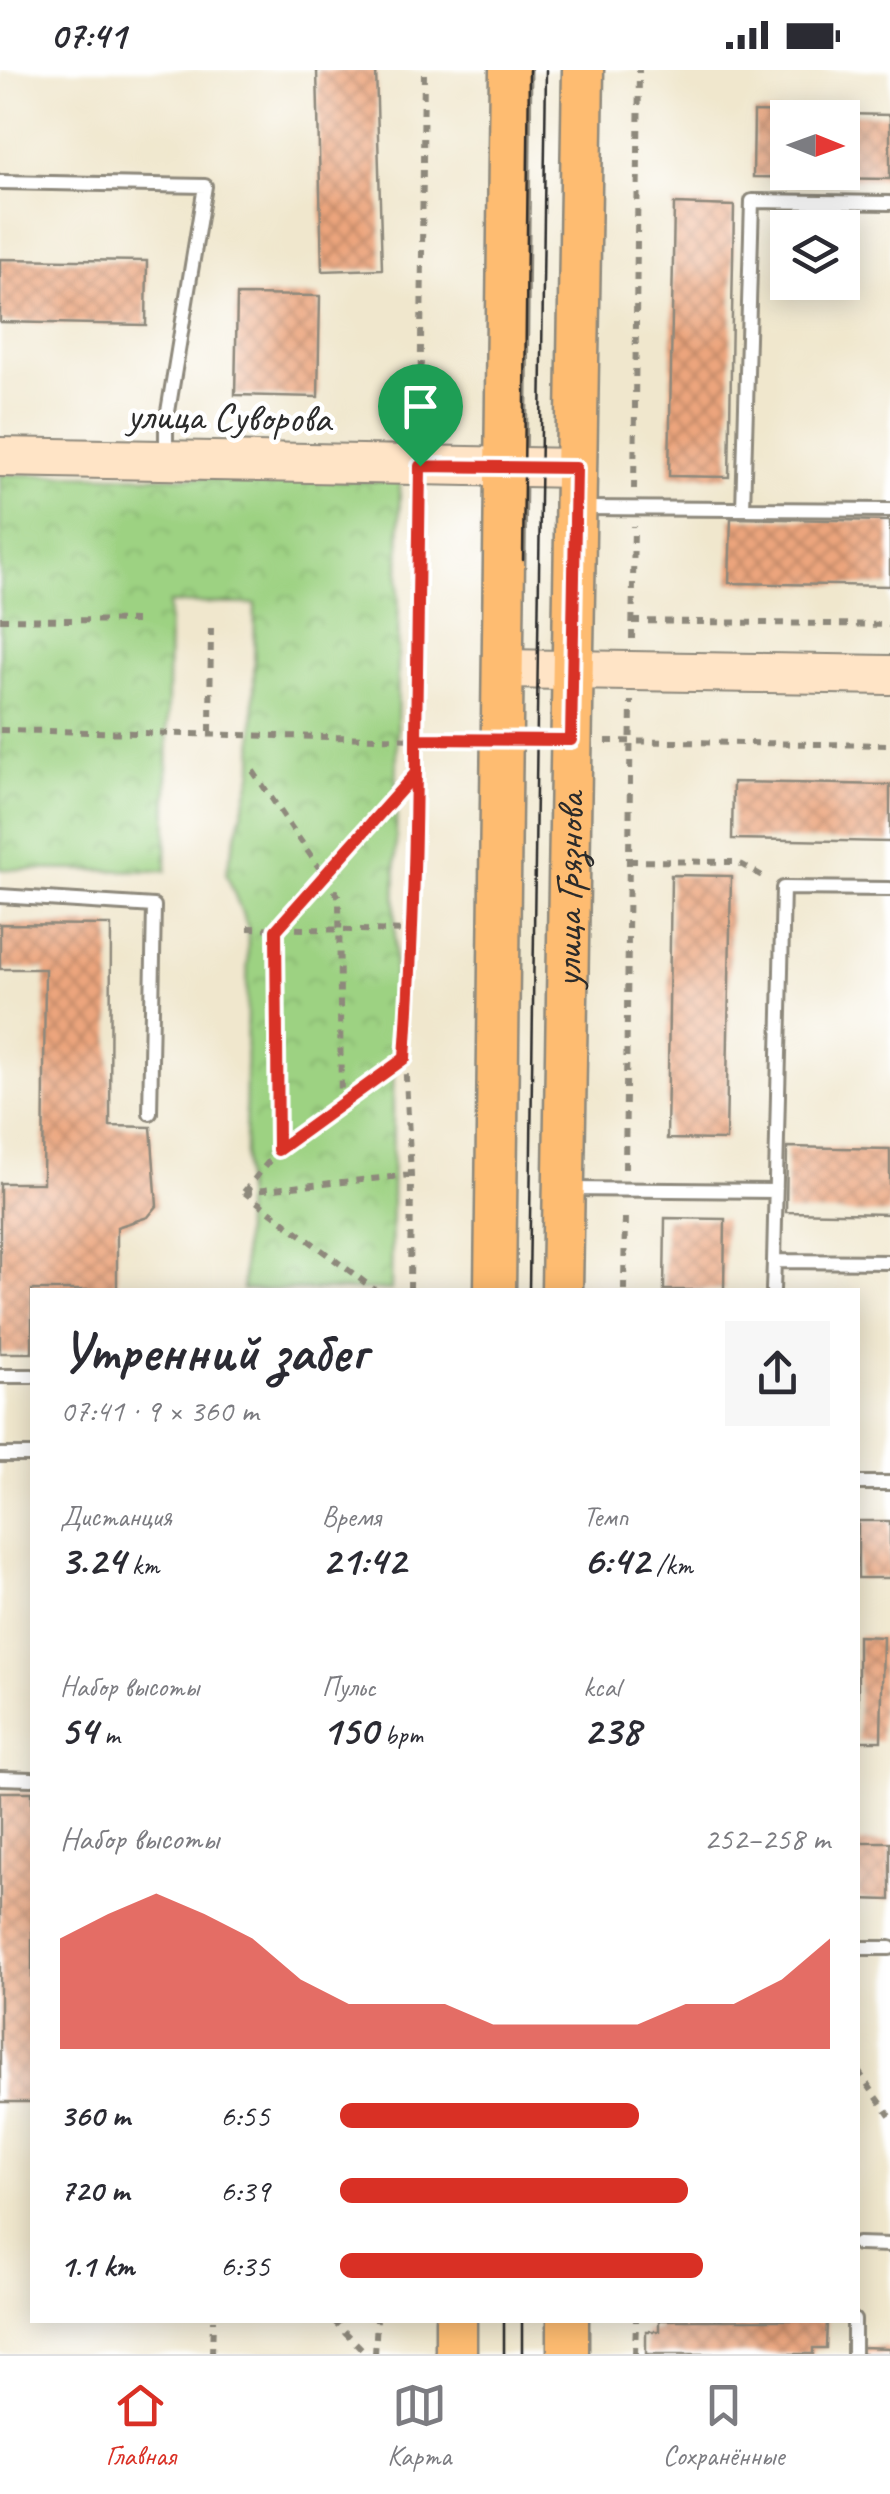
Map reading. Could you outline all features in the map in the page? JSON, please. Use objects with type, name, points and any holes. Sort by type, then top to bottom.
[{"type":"main road","name":"улица Грязнова","points":[[496,1288],[510,70]]},
{"type":"main road","name":"улица Грязнова","points":[[562,1288],[583,70]]},
{"type":"main road","points":[[453,2323],[456,2354]]},
{"type":"street","name":"улица Суворова","points":[[0,457],[505,467],[576,488]]},
{"type":"street","points":[[502,670],[890,676]]},
{"type":"street","points":[[438,2354],[452,2323]]},
{"type":"lane","points":[[0,182],[205,186],[166,424],[166,460]]},
{"type":"lane","points":[[744,509],[752,201],[890,203]]},
{"type":"lane","points":[[576,488],[744,509],[890,510]]},
{"type":"lane","points":[[773,1288],[783,888],[890,889]]},
{"type":"lane","points":[[0,896],[154,906],[150,1113]]},
{"type":"lane","points":[[564,1189],[775,1191]]},
{"type":"lane","points":[[774,1260],[890,1262]]},
{"type":"lane","points":[[0,1376],[30,1376]]},
{"type":"lane","points":[[0,1455],[30,1455]]},
{"type":"lane","points":[[860,1483],[890,1483]]},
{"type":"lane","points":[[0,1778],[30,1779]]},
{"type":"lane","points":[[860,1948],[890,1948]]},
{"type":"lane","points":[[860,2244],[890,2244]]},
{"type":"lane","points":[[854,2323],[854,2354]]},
{"type":"path","points":[[410,1288],[411,1175],[405,1058],[414,931],[424,70]]},
{"type":"path","points":[[0,619],[138,621]]},
{"type":"path","points":[[632,621],[890,624]]},
{"type":"path","points":[[210,732],[211,623]]},
{"type":"path","points":[[0,730],[502,740]]},
{"type":"path","points":[[571,740],[890,745]]},
{"type":"path","points":[[253,771],[338,897],[340,1104]]},
{"type":"path","points":[[278,1150],[276,930],[416,773]]},
{"type":"path","points":[[629,861],[737,862],[783,888]]},
{"type":"path","points":[[248,928],[414,931]]},
{"type":"path","points":[[244,1192],[278,1150],[405,1058]]},
{"type":"path","points":[[244,1192],[411,1175]]},
{"type":"path","points":[[244,1192],[372,1288]]},
{"type":"path","points":[[860,2074],[890,2116]]},
{"type":"path","points":[[212,2354],[213,2323]]},
{"type":"path","points":[[336,2323],[371,2354]]},
{"type":"path","points":[[371,2354],[377,2323]]},
{"type":"path","points":[[635,2354],[636,2323]]},
{"type":"green space","points":[[0,474],[400,481],[391,1288],[243,1288],[248,928],[226,873],[253,771],[255,604],[169,603],[166,871],[0,869]]},
{"type":"building","points":[[317,70],[376,70],[382,269],[322,271]]},
{"type":"building","points":[[754,112],[770,112],[770,177],[753,177]]},
{"type":"building","points":[[860,114],[890,115],[890,179],[860,179]]},
{"type":"building","points":[[674,204],[734,206],[729,477],[669,476]]},
{"type":"building","points":[[0,259],[147,261],[146,325],[0,322]]},
{"type":"building","points":[[237,295],[320,296],[318,397],[235,395]]},
{"type":"building","points":[[731,518],[890,521],[890,586],[729,583]]},
{"type":"building","points":[[733,782],[890,785],[890,842],[732,839]]},
{"type":"building","points":[[671,875],[731,876],[726,1140],[667,1139]]},
{"type":"building","points":[[0,924],[111,925],[110,1126],[151,1127],[157,1206],[148,1217],[117,1227],[117,1288],[30,1288],[30,1353],[0,1353],[0,1183],[43,1183],[45,969],[0,969]]},
{"type":"building","points":[[787,1147],[890,1149],[890,1214],[786,1212]]},
{"type":"building","points":[[665,1218],[725,1219],[724,1288],[664,1288]]},
{"type":"building","points":[[860,1521],[890,1521],[890,1578],[860,1578]]},
{"type":"building","points":[[860,1636],[883,1637],[881,1741],[860,1741]]},
{"type":"building","points":[[0,1792],[30,1792],[30,2102],[0,2102]]},
{"type":"building","points":[[860,1842],[890,1842],[890,1900],[860,1899]]},
{"type":"building","points":[[659,2323],[827,2323],[826,2348],[813,2348],[813,2354],[646,2354],[646,2331],[659,2331]]},
{"type":"building","points":[[861,2347],[890,2348],[890,2354],[861,2354]]},
{"type":"tram line","points":[[523,560],[529,70]]},
{"type":"tram line","points":[[529,1288],[546,70]]},
{"type":"tram line","points":[[504,2323],[504,2354]]},
{"type":"tram line","points":[[522,2323],[522,2354]]},
{"type":"route","points":[[420,466],[416,739],[416,773],[276,930],[278,1150],[405,1058],[414,931],[416,773],[416,739],[571,740],[576,468],[420,466]]}]
